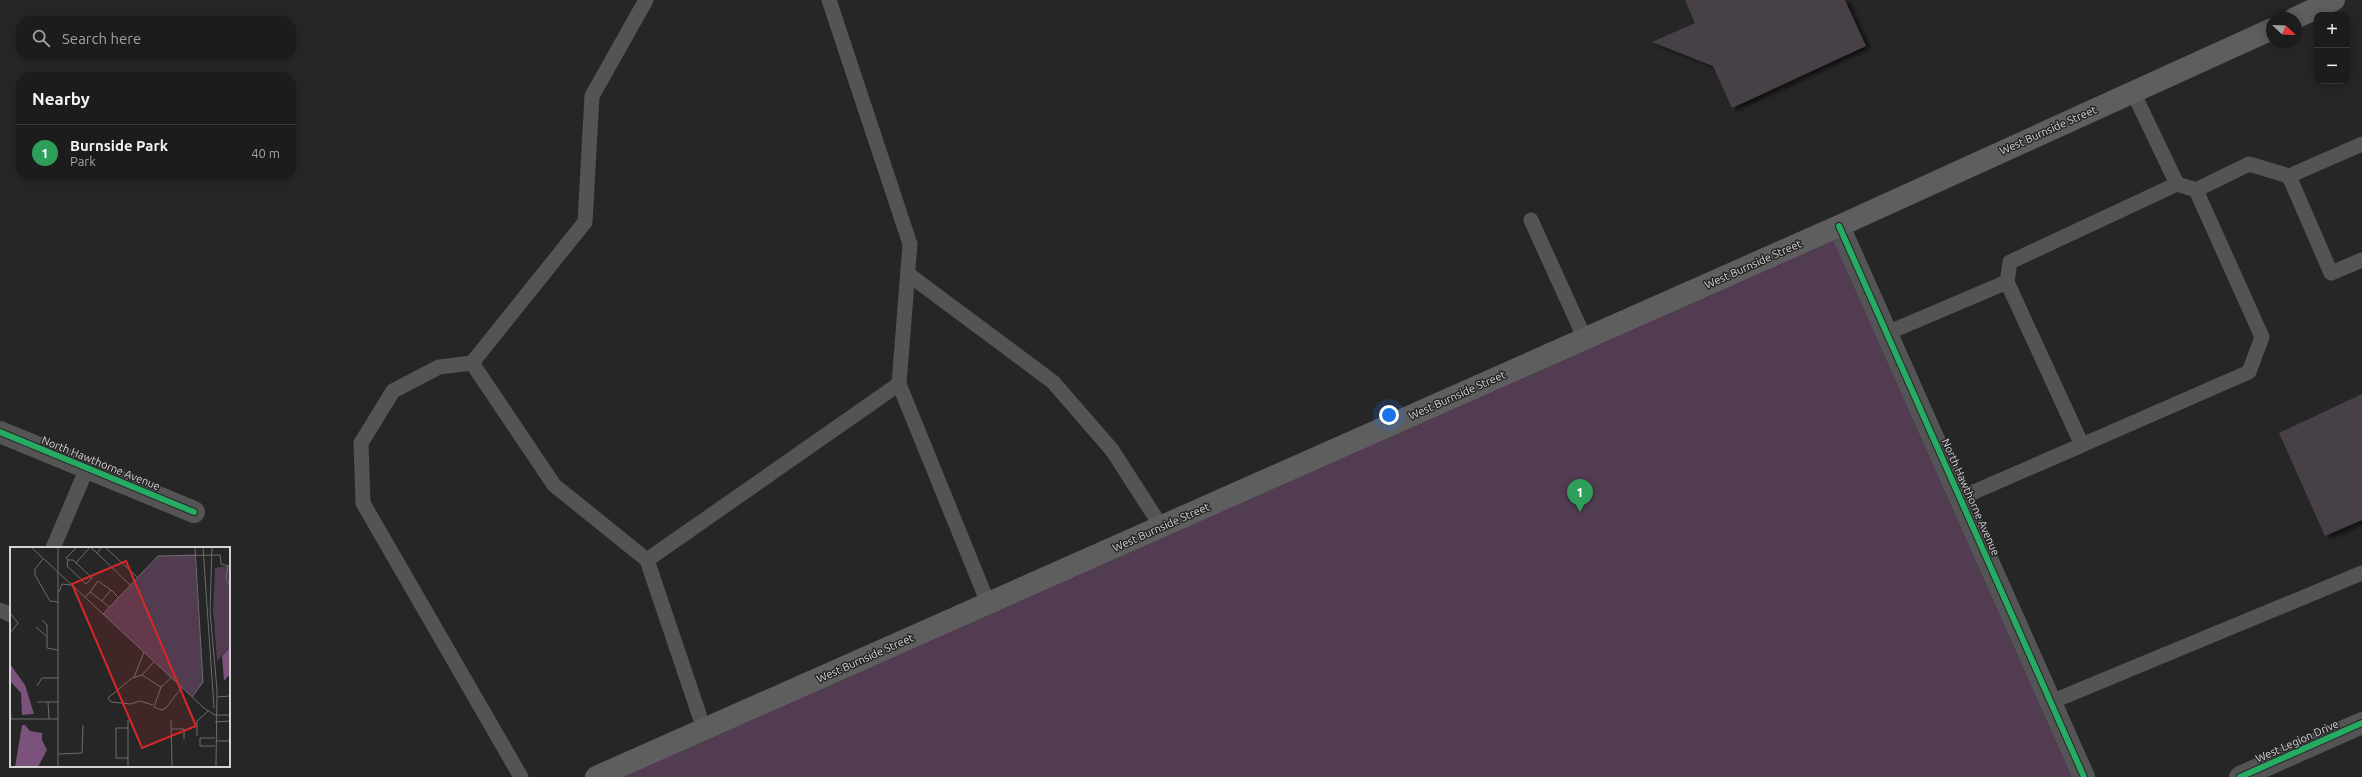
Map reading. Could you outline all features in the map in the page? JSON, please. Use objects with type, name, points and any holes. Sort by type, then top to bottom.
[{"type":"main road","points":[[2302,15],[2334,0]]},
{"type":"main road","name":"West Burnside Street","points":[[596,777],[1839,226],[2266,31]]},
{"type":"street","name":"North Hawthorne Avenue","points":[[1839,226],[2084,777]]},
{"type":"street","name":"North Hawthorne Avenue","points":[[0,432],[194,512]]},
{"type":"street","name":"West Legion Drive","points":[[2240,777],[2362,723]]},
{"type":"lane","points":[[521,777],[363,503],[361,443],[393,391],[439,367],[472,363],[585,222],[592,96],[646,0]]},
{"type":"lane","points":[[828,0],[910,244],[899,384],[988,603]]},
{"type":"lane","points":[[2133,92],[2177,184]]},
{"type":"lane","points":[[2082,445],[2007,282],[2010,262],[2177,184],[2196,190],[2249,164],[2289,176],[2362,144]]},
{"type":"lane","points":[[2289,176],[2331,273],[2362,260]]},
{"type":"lane","points":[[1960,498],[2249,372],[2262,337],[2196,190]]},
{"type":"lane","points":[[1531,220],[1584,339]]},
{"type":"lane","points":[[908,274],[1053,382],[1112,450],[1161,526]]},
{"type":"lane","points":[[1887,333],[2007,282]]},
{"type":"lane","points":[[472,363],[554,485],[647,560],[704,729]]},
{"type":"lane","points":[[647,560],[899,384]]},
{"type":"lane","points":[[53,547],[87,468]]},
{"type":"lane","points":[[2051,702],[2362,573]]},
{"type":"lane","points":[[0,610],[10,615]]},
{"type":"shaded area","points":[[1839,226],[2084,777],[596,777]]},
{"type":"building","points":[[1685,0],[1845,0],[1866,46],[1732,108],[1713,66],[1652,42],[1695,23]]},
{"type":"building","points":[[2362,394],[2362,520],[2325,536],[2279,433]]},
{"type":"cycle path","points":[[1839,226],[2084,777]]},
{"type":"cycle path","points":[[0,432],[194,512]]},
{"type":"cycle path","points":[[2240,777],[2362,723]]},
{"type":"place","name":"Burnside Park","points":[[1580,512]]}]
